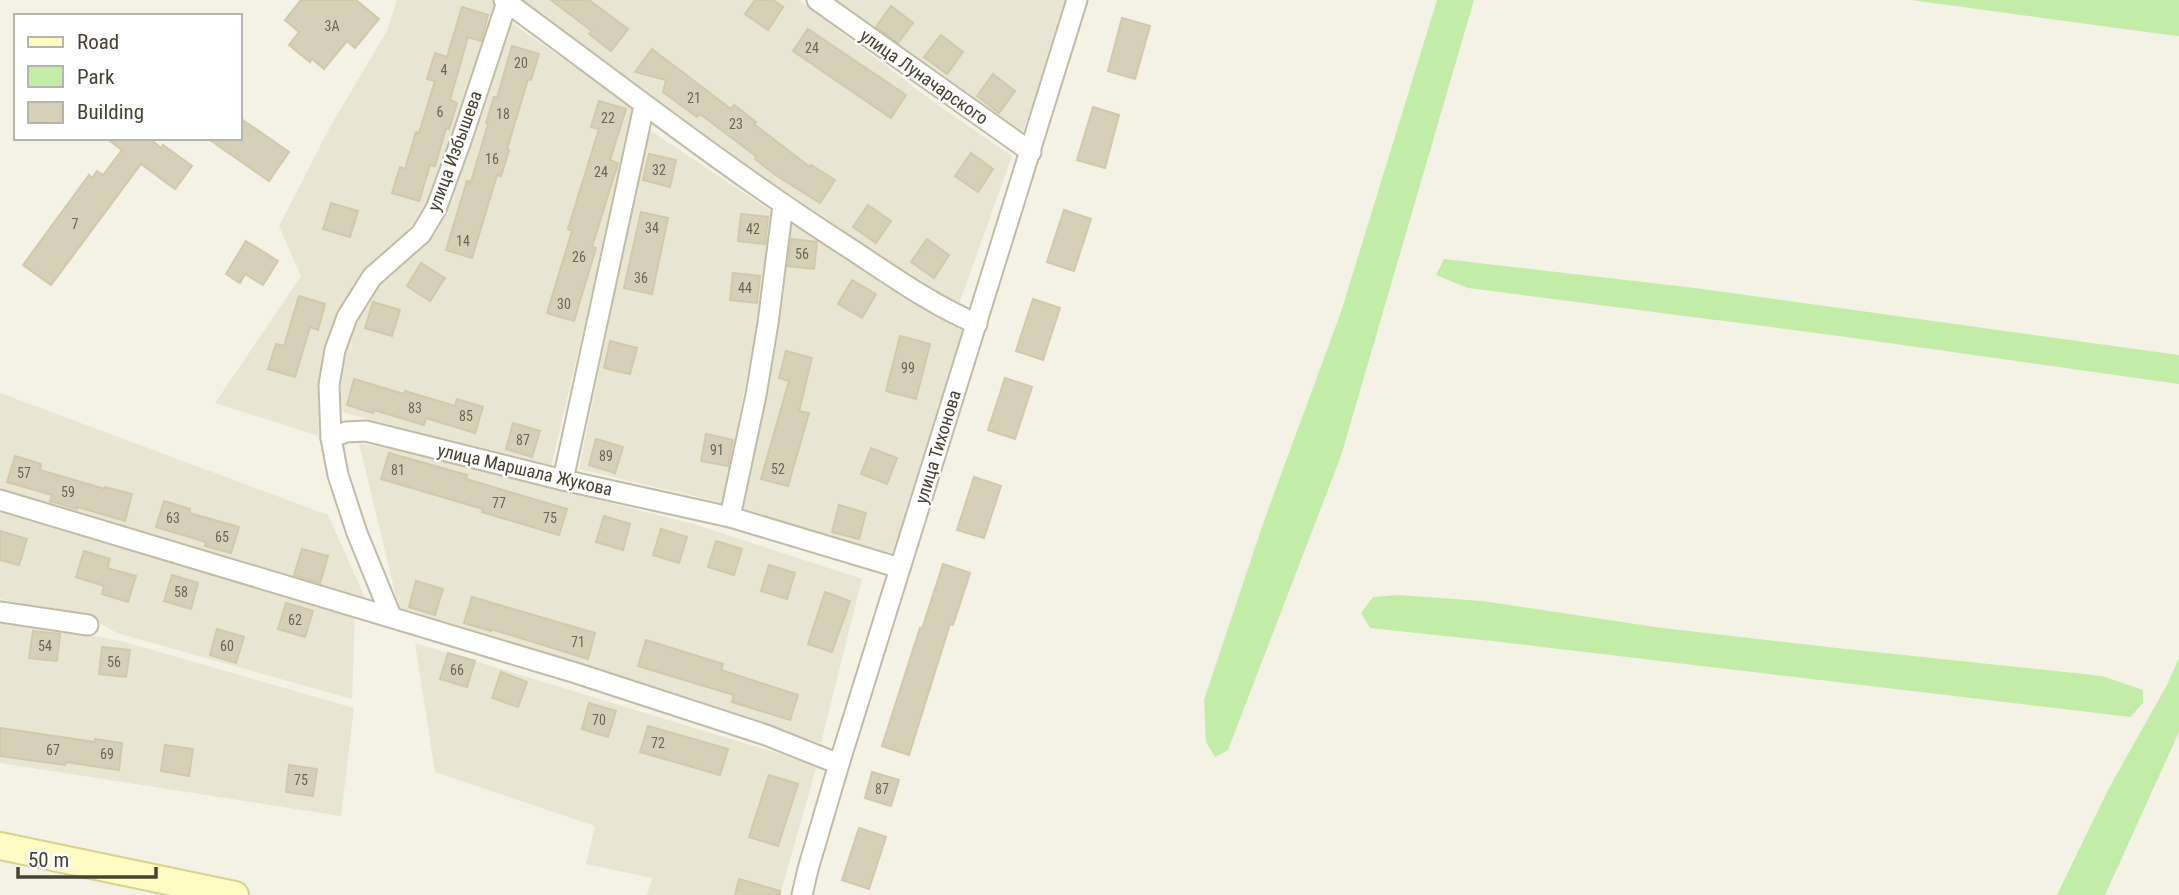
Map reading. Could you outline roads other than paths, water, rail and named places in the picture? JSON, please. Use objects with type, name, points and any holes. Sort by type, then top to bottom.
[{"type":"main road","points":[[0,846],[235,895]]},
{"type":"street","name":"улица Луначарского","points":[[817,0],[1031,152]]},
{"type":"street","name":"улица Тихонова","points":[[802,895],[839,764],[1077,0]]},
{"type":"street","name":"улица Избышева","points":[[331,438],[328,385],[335,350],[347,317],[372,277],[421,234],[436,209],[462,138],[505,1],[644,106],[783,205],[929,300],[977,324]]},
{"type":"street","points":[[563,480],[644,106]]},
{"type":"street","points":[[730,517],[756,396],[783,205]]},
{"type":"street","name":"улица Маршала Жукова","points":[[331,438],[346,432],[366,431],[563,480],[730,517],[901,568]]},
{"type":"street","points":[[331,438],[346,505],[391,616]]},
{"type":"street","points":[[0,500],[391,616],[766,735],[839,764]]},
{"type":"street","points":[[0,612],[89,625]]}]
